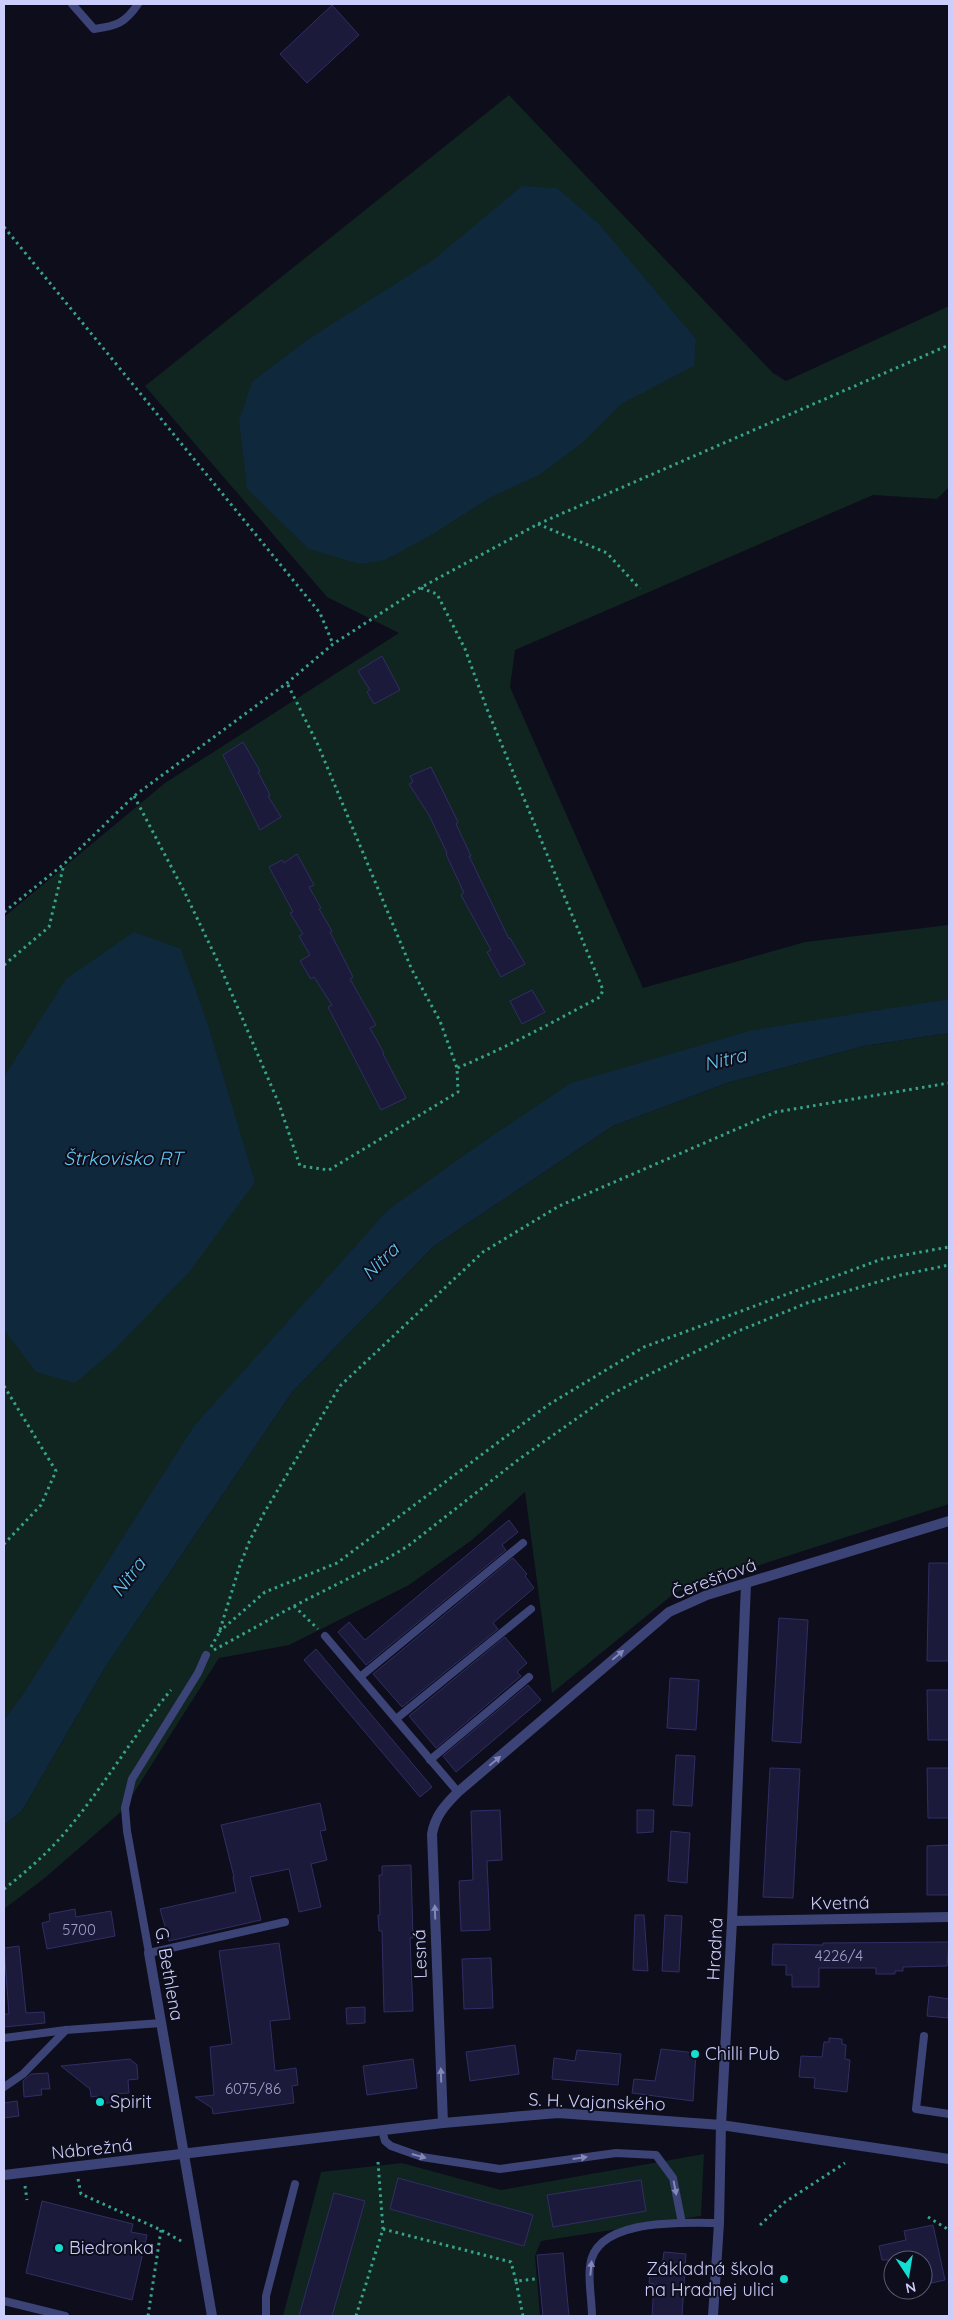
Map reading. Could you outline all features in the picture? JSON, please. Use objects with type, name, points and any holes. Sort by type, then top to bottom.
[{"type":"street","name":"Čerešňová","points":[[458,1792],[669,1612],[707,1595],[949,1521]]},
{"type":"street","name":"Hradná","points":[[713,2316],[719,2223],[721,2125],[732,1921],[746,1584]]},
{"type":"street","name":"Lesná","points":[[443,2123],[432,1834],[434,1822],[441,1810],[458,1792]]},
{"type":"street","name":"Kvetná","points":[[732,1921],[949,1917]]},
{"type":"street","name":"G. Bethlena","points":[[149,1953],[212,2316]]},
{"type":"street","name":"S. H. Vajanského","points":[[183,2156],[443,2123],[558,2113],[721,2125],[949,2160]]},
{"type":"street","name":"Nábrežná","points":[[4,2176],[183,2156]]},
{"type":"lane","points":[[72,4],[94,29],[109,27],[127,19],[138,4]]},
{"type":"lane","points":[[360,1677],[523,1543]]},
{"type":"lane","points":[[396,1719],[531,1609]]},
{"type":"lane","points":[[326,1636],[458,1792]]},
{"type":"lane","name":"G. Bethlena","points":[[149,1953],[127,1831],[127,1794],[132,1779],[198,1673],[206,1655]]},
{"type":"lane","points":[[430,1760],[529,1677]]},
{"type":"lane","points":[[149,1953],[285,1922]]},
{"type":"lane","points":[[4,2038],[66,2030],[161,2023]]},
{"type":"lane","points":[[4,2087],[23,2074],[66,2030]]},
{"type":"lane","points":[[924,2036],[916,2109],[949,2114]]},
{"type":"lane","points":[[382,2130],[385,2140],[390,2146],[422,2157],[500,2169],[616,2154],[656,2155],[673,2178],[682,2223]]},
{"type":"lane","points":[[266,2316],[266,2296],[295,2184]]},
{"type":"lane","points":[[592,2316],[590,2265],[595,2251],[604,2242],[632,2228],[682,2223],[719,2223]]},
{"type":"lane","points":[[4,2301],[65,2316]]},
{"type":"path","points":[[4,227],[320,613],[333,644]]},
{"type":"path","points":[[4,912],[64,864],[134,796],[287,683],[333,644],[420,588],[538,524],[949,345]]},
{"type":"path","points":[[538,524],[607,553],[640,589]]},
{"type":"path","points":[[420,588],[436,594],[465,649],[487,709],[603,990],[600,997],[488,1055],[457,1068]]},
{"type":"path","points":[[134,796],[185,893],[218,964],[279,1104],[300,1166],[330,1170],[458,1092],[457,1068],[440,1021],[412,970],[318,745],[287,683]]},
{"type":"path","points":[[4,965],[49,927],[64,864]]},
{"type":"path","points":[[206,1655],[219,1632],[240,1565],[254,1533],[340,1386],[482,1252],[559,1206],[776,1112],[949,1083]]},
{"type":"path","points":[[219,1632],[265,1592],[337,1562],[548,1406],[644,1347],[882,1259],[949,1248]]},
{"type":"path","points":[[206,1655],[408,1546],[518,1460],[610,1395],[644,1377],[736,1332],[807,1303],[901,1275],[949,1265]]},
{"type":"path","points":[[4,1386],[56,1471],[41,1505],[4,1544]]},
{"type":"path","points":[[294,1606],[326,1636]]},
{"type":"path","points":[[4,1889],[51,1849],[69,1828],[129,1744],[174,1687]]},
{"type":"path","points":[[356,2316],[383,2229],[378,2162]]},
{"type":"path","points":[[760,2225],[785,2202],[845,2163]]},
{"type":"path","points":[[70,2180],[79,2178],[81,2194],[183,2242]]},
{"type":"path","points":[[27,2200],[25,2185],[34,2184]]},
{"type":"path","points":[[928,2216],[949,2230]]},
{"type":"path","points":[[383,2229],[511,2262],[523,2316]]},
{"type":"path","points":[[148,2316],[161,2230]]},
{"type":"path","points":[[516,2281],[535,2279]]},
{"type":"green space","points":[[509,95],[773,373],[786,381],[949,306],[949,487],[937,499],[873,495],[515,650],[510,687],[643,988],[805,942],[949,925],[949,999],[911,1006],[473,1149],[4,1720],[4,917],[165,783],[399,633],[327,597],[145,386]]},
{"type":"green space","points":[[949,1033],[949,1504],[676,1592],[552,1693],[525,1492],[472,1540],[409,1585],[289,1645],[219,1658],[123,1810],[46,1877],[4,1909],[4,1825],[22,1811],[106,1666],[293,1391],[434,1246],[613,1126],[727,1083],[864,1046]]},
{"type":"green space","points":[[704,2154],[701,2216],[541,2241],[535,2256],[540,2316],[283,2316],[321,2172],[402,2163],[501,2190]]},
{"type":"water","points":[[522,186],[557,188],[599,224],[696,339],[694,366],[621,404],[581,444],[539,475],[491,497],[428,537],[385,560],[360,564],[309,549],[247,489],[239,421],[252,382],[307,340],[433,260]]},
{"type":"water","name":"Štrkovisko RT","points":[[134,932],[181,949],[208,1025],[255,1182],[190,1271],[114,1350],[75,1383],[36,1372],[4,1329],[4,1077],[66,979]]},
{"type":"water","name":"Nitra","points":[[949,999],[949,1033],[864,1046],[727,1083],[613,1126],[434,1246],[293,1391],[106,1666],[22,1811],[4,1825],[4,1720],[22,1696],[194,1426],[388,1210],[473,1149],[571,1083],[753,1030]]},
{"type":"building","points":[[332,5],[359,35],[307,83],[280,54]]},
{"type":"building","points":[[382,656],[400,690],[374,704],[367,692],[370,690],[358,671]]},
{"type":"building","points":[[243,742],[260,771],[258,772],[270,795],[268,796],[281,817],[260,830],[223,755]]},
{"type":"building","points":[[431,767],[458,822],[456,824],[471,856],[469,856],[509,939],[525,964],[501,977],[487,952],[491,950],[461,895],[464,893],[429,815],[409,784],[413,782],[410,776]]},
{"type":"building","points":[[297,854],[314,885],[309,887],[321,908],[319,909],[332,931],[330,932],[353,977],[350,979],[376,1025],[370,1028],[406,1098],[381,1110],[328,1007],[332,1005],[314,977],[311,979],[300,961],[310,955],[299,936],[303,934],[290,913],[293,912],[269,867],[282,860],[284,863]]},
{"type":"building","points":[[532,990],[545,1012],[522,1024],[510,1001]]},
{"type":"building","points":[[509,1520],[518,1532],[502,1545],[506,1550],[366,1665],[338,1632],[349,1622],[365,1640]]},
{"type":"building","points":[[513,1558],[527,1574],[525,1576],[534,1588],[493,1623],[498,1629],[402,1707],[373,1674]]},
{"type":"building","points":[[929,1563],[949,1563],[949,1661],[927,1661]]},
{"type":"building","points":[[779,1618],[808,1620],[801,1743],[772,1741]]},
{"type":"building","points":[[505,1637],[527,1663],[517,1672],[521,1676],[436,1748],[409,1716]]},
{"type":"building","points":[[316,1649],[432,1787],[420,1797],[304,1660]]},
{"type":"building","points":[[670,1678],[699,1680],[696,1730],[667,1728]]},
{"type":"building","points":[[528,1685],[541,1700],[456,1772],[443,1756]]},
{"type":"building","points":[[927,1690],[949,1690],[949,1740],[928,1740]]},
{"type":"building","points":[[676,1755],[695,1756],[692,1806],[673,1805]]},
{"type":"building","points":[[770,1768],[800,1769],[793,1898],[763,1897]]},
{"type":"building","points":[[927,1768],[949,1768],[949,1818],[928,1818]]},
{"type":"building","points":[[320,1803],[326,1830],[320,1831],[327,1860],[311,1864],[321,1907],[299,1912],[289,1869],[250,1877],[261,1920],[169,1941],[160,1909],[236,1892],[221,1825]]},
{"type":"building","points":[[500,1810],[502,1860],[487,1861],[490,1930],[461,1931],[459,1881],[473,1880],[471,1811]]},
{"type":"building","points":[[637,1810],[654,1810],[653,1832],[637,1833]]},
{"type":"building","points":[[671,1831],[690,1833],[687,1883],[668,1881]]},
{"type":"building","points":[[949,1845],[949,1895],[927,1895],[927,1846]]},
{"type":"building","points":[[411,1865],[413,1938],[410,1938],[413,2011],[384,2012],[382,1931],[379,1931],[378,1915],[380,1915],[379,1875],[382,1875],[382,1866]]},
{"type":"building","points":[[75,1909],[76,1917],[111,1911],[115,1936],[47,1949],[42,1923],[50,1921],[49,1914]]},
{"type":"building","points":[[635,1915],[644,1915],[648,1971],[633,1970]]},
{"type":"building","points":[[665,1915],[682,1916],[679,1972],[662,1971]]},
{"type":"building","points":[[949,1942],[947,1966],[903,1967],[903,1971],[895,1971],[895,1974],[876,1974],[876,1968],[819,1968],[819,1987],[792,1987],[792,1975],[786,1975],[786,1965],[772,1965],[773,1944],[823,1945],[823,1943]]},
{"type":"building","points":[[279,1943],[290,2019],[270,2021],[275,2071],[296,2068],[298,2085],[292,2086],[294,2103],[213,2114],[212,2108],[195,2097],[214,2095],[210,2047],[232,2044],[219,1951]]},
{"type":"building","points":[[19,1946],[26,2013],[44,2012],[45,2023],[4,2027],[4,2014],[9,2014],[4,1948]]},
{"type":"building","points":[[491,1958],[493,2008],[464,2009],[462,1959]]},
{"type":"building","points":[[929,1996],[949,1999],[948,2018],[927,2016]]},
{"type":"building","points":[[365,2007],[365,2023],[347,2024],[346,2008]]},
{"type":"building","points":[[829,2038],[842,2039],[842,2044],[846,2045],[845,2059],[850,2060],[847,2092],[814,2088],[815,2078],[799,2077],[801,2056],[822,2057],[824,2042],[829,2042]]},
{"type":"building","points":[[515,2045],[519,2074],[470,2081],[466,2052]]},
{"type":"building","points":[[661,2049],[696,2053],[693,2101],[632,2093],[634,2079],[655,2081]]},
{"type":"building","points":[[577,2050],[621,2054],[618,2085],[552,2079],[554,2058],[575,2061]]},
{"type":"building","points":[[130,2059],[137,2065],[138,2079],[128,2080],[129,2093],[116,2094],[117,2102],[98,2104],[97,2096],[91,2097],[90,2089],[61,2066]]},
{"type":"building","points":[[413,2059],[417,2088],[367,2095],[363,2066]]},
{"type":"building","points":[[48,2073],[50,2089],[41,2089],[42,2095],[24,2097],[23,2081],[31,2074]]},
{"type":"building","points":[[17,2101],[19,2116],[4,2118],[4,2103]]},
{"type":"building","points":[[398,2178],[533,2215],[524,2246],[390,2209]]},
{"type":"building","points":[[641,2180],[646,2211],[553,2227],[547,2195]]},
{"type":"building","points":[[334,2193],[365,2201],[332,2316],[299,2316]]},
{"type":"building","points":[[42,2201],[133,2224],[131,2232],[147,2235],[132,2300],[26,2273]]},
{"type":"building","points":[[933,2225],[945,2280],[933,2283],[933,2250],[883,2250],[882,2260],[879,2246],[906,2240],[904,2231]]},
{"type":"building","points":[[664,2252],[686,2254],[682,2316],[652,2316],[654,2284],[649,2283],[651,2264],[662,2265]]},
{"type":"building","points":[[563,2253],[569,2316],[543,2316],[537,2255]]},
{"type":"place","name":"Chilli Pub","points":[[695,2054]]},
{"type":"place","name":"Spirit","points":[[100,2102]]},
{"type":"place","name":"Biedronka","points":[[59,2248]]},
{"type":"place","name":"Základná škola na Hradnej ulici","points":[[784,2279]]}]
